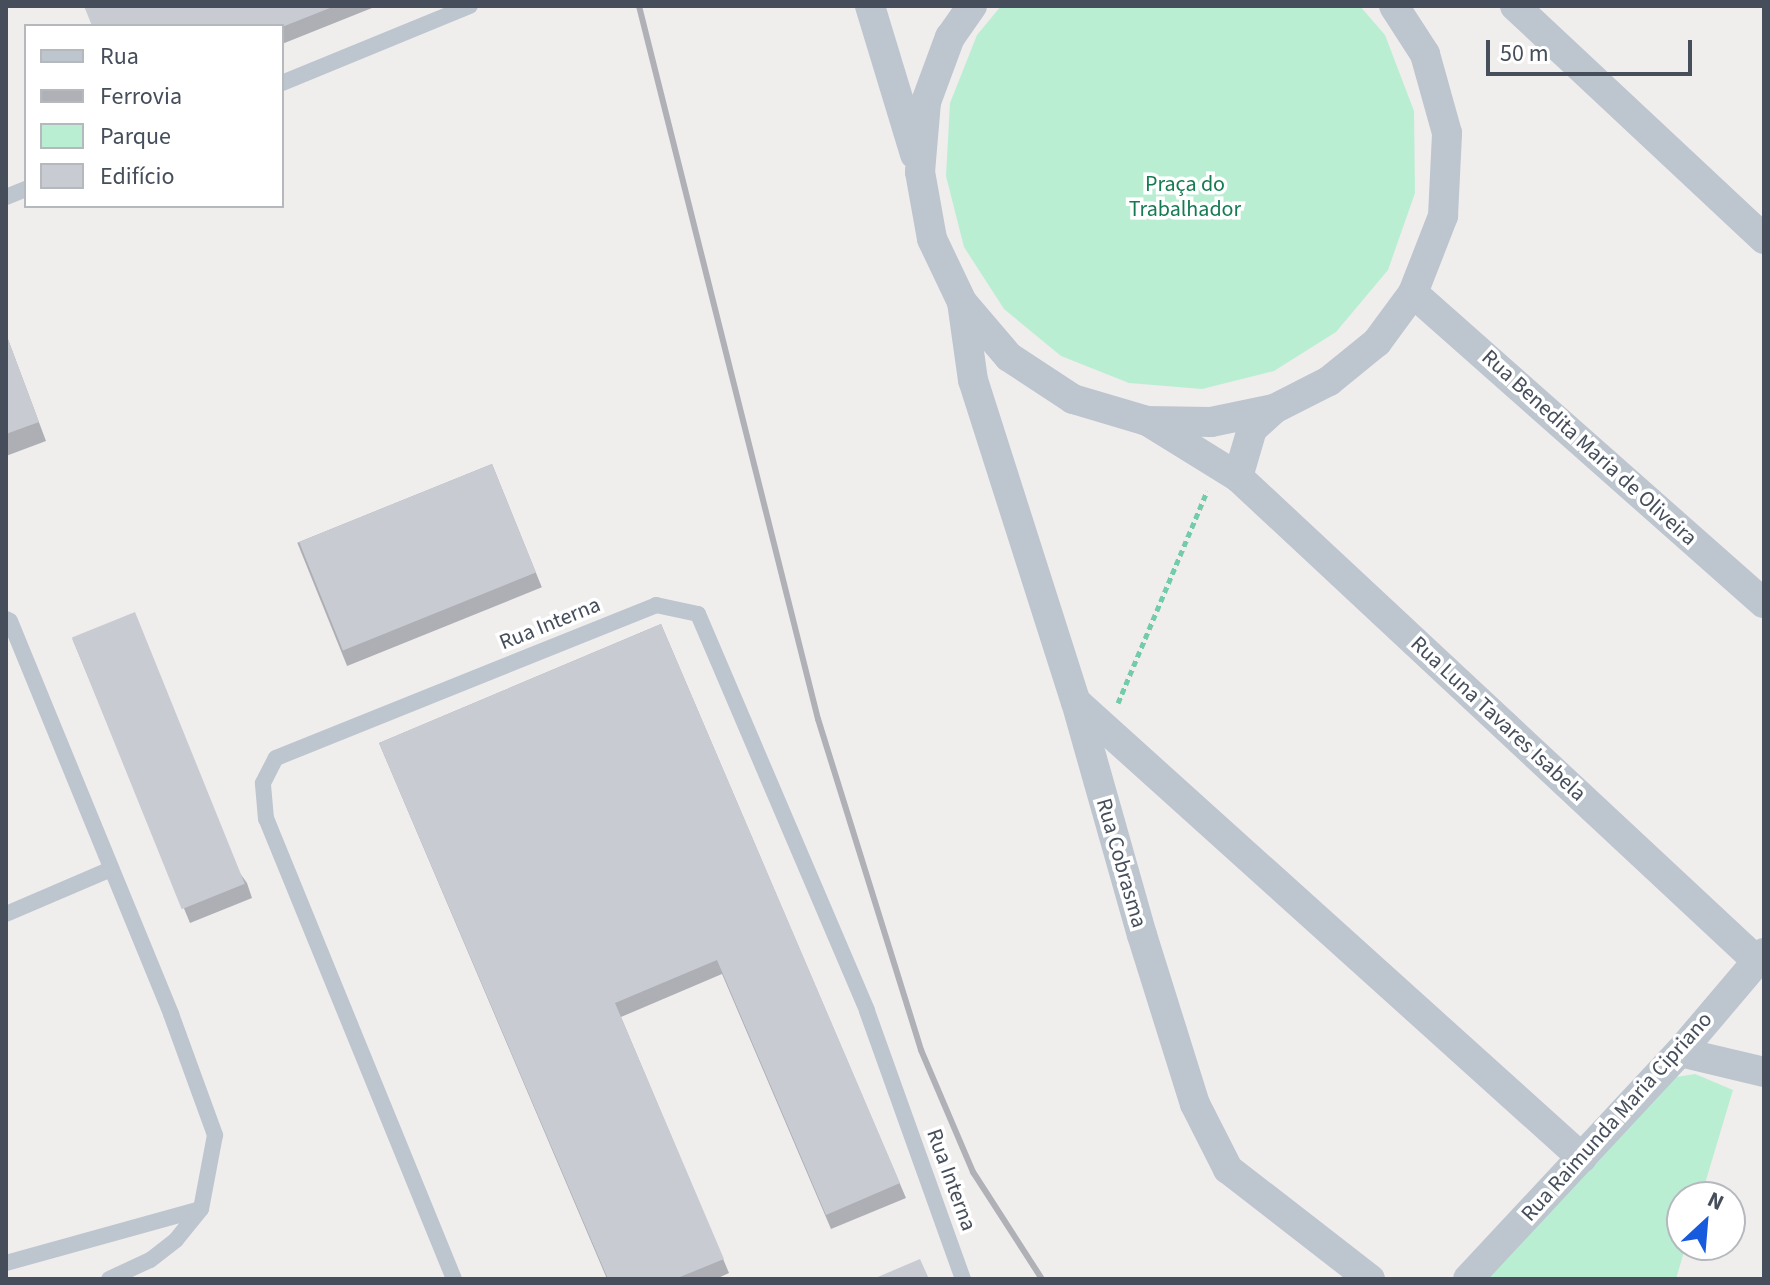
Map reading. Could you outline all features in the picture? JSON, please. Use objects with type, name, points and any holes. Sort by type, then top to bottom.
[{"type":"street","points":[[870,6],[920,172],[932,239],[962,302],[1009,357],[1073,399],[1147,421],[1211,422],[1274,409]]},
{"type":"street","points":[[920,172],[926,102],[950,37],[972,6]]},
{"type":"street","points":[[1228,471],[1252,429],[1274,409],[1329,381],[1377,342],[1413,293],[1443,216],[1447,133],[1425,54],[1394,6]]},
{"type":"street","points":[[1515,6],[1764,239]]},
{"type":"street","name":"Rua Benedita Maria de Oliveira","points":[[1413,293],[1764,603]]},
{"type":"street","name":"Rua Cobrasma","points":[[962,302],[973,380],[1076,702],[1142,935],[1195,1104],[1228,1169],[1370,1279]]},
{"type":"street","points":[[973,380],[982,370],[1009,357]]},
{"type":"street","name":"Rua Luna Tavares Isabela","points":[[1147,421],[1228,471],[1760,957]]},
{"type":"street","points":[[1076,702],[1582,1158]]},
{"type":"street","name":"Rua Raimunda Maria Cipriano","points":[[1468,1279],[1680,1052],[1760,957]]},
{"type":"street","points":[[1680,1052],[1764,1072]]},
{"type":"lane","points":[[284,82],[470,6]]},
{"type":"lane","name":"Rua Interna","points":[[454,1279],[266,819],[263,783],[276,758],[656,605],[698,614],[867,1011],[963,1279]]},
{"type":"lane","points":[[6,619],[171,1014],[215,1135],[201,1209],[176,1240],[150,1260],[109,1279]]},
{"type":"lane","points":[[6,914],[111,869]]},
{"type":"lane","points":[[6,1263],[201,1209]]},
{"type":"path","points":[[1107,730],[1228,471]]},
{"type":"green space","name":"Praça do Trabalhador","points":[[1001,6],[1360,6],[1385,35],[1414,111],[1415,193],[1388,270],[1336,332],[1274,371],[1202,389],[1129,383],[1061,356],[1004,309],[964,247],[946,176],[950,103],[977,35]]},
{"type":"green space","points":[[1695,1074],[1733,1090],[1706,1181],[1666,1181],[1666,1261],[1681,1261],[1676,1279],[1488,1279],[1670,1078]]},
{"type":"building","points":[[84,6],[335,6],[284,26],[91,24]]},
{"type":"building","points":[[6,334],[39,422],[6,434]]},
{"type":"building","points":[[492,464],[536,572],[343,650],[299,542]]},
{"type":"building","points":[[135,612],[245,884],[182,909],[72,637]]},
{"type":"building","points":[[661,624],[900,1183],[826,1215],[717,960],[615,1003],[724,1259],[675,1279],[608,1279],[379,743]]},
{"type":"building","points":[[920,1259],[929,1279],[873,1279]]},
{"type":"railway","points":[[639,6],[818,719],[921,1050],[973,1172],[1042,1279]]}]
